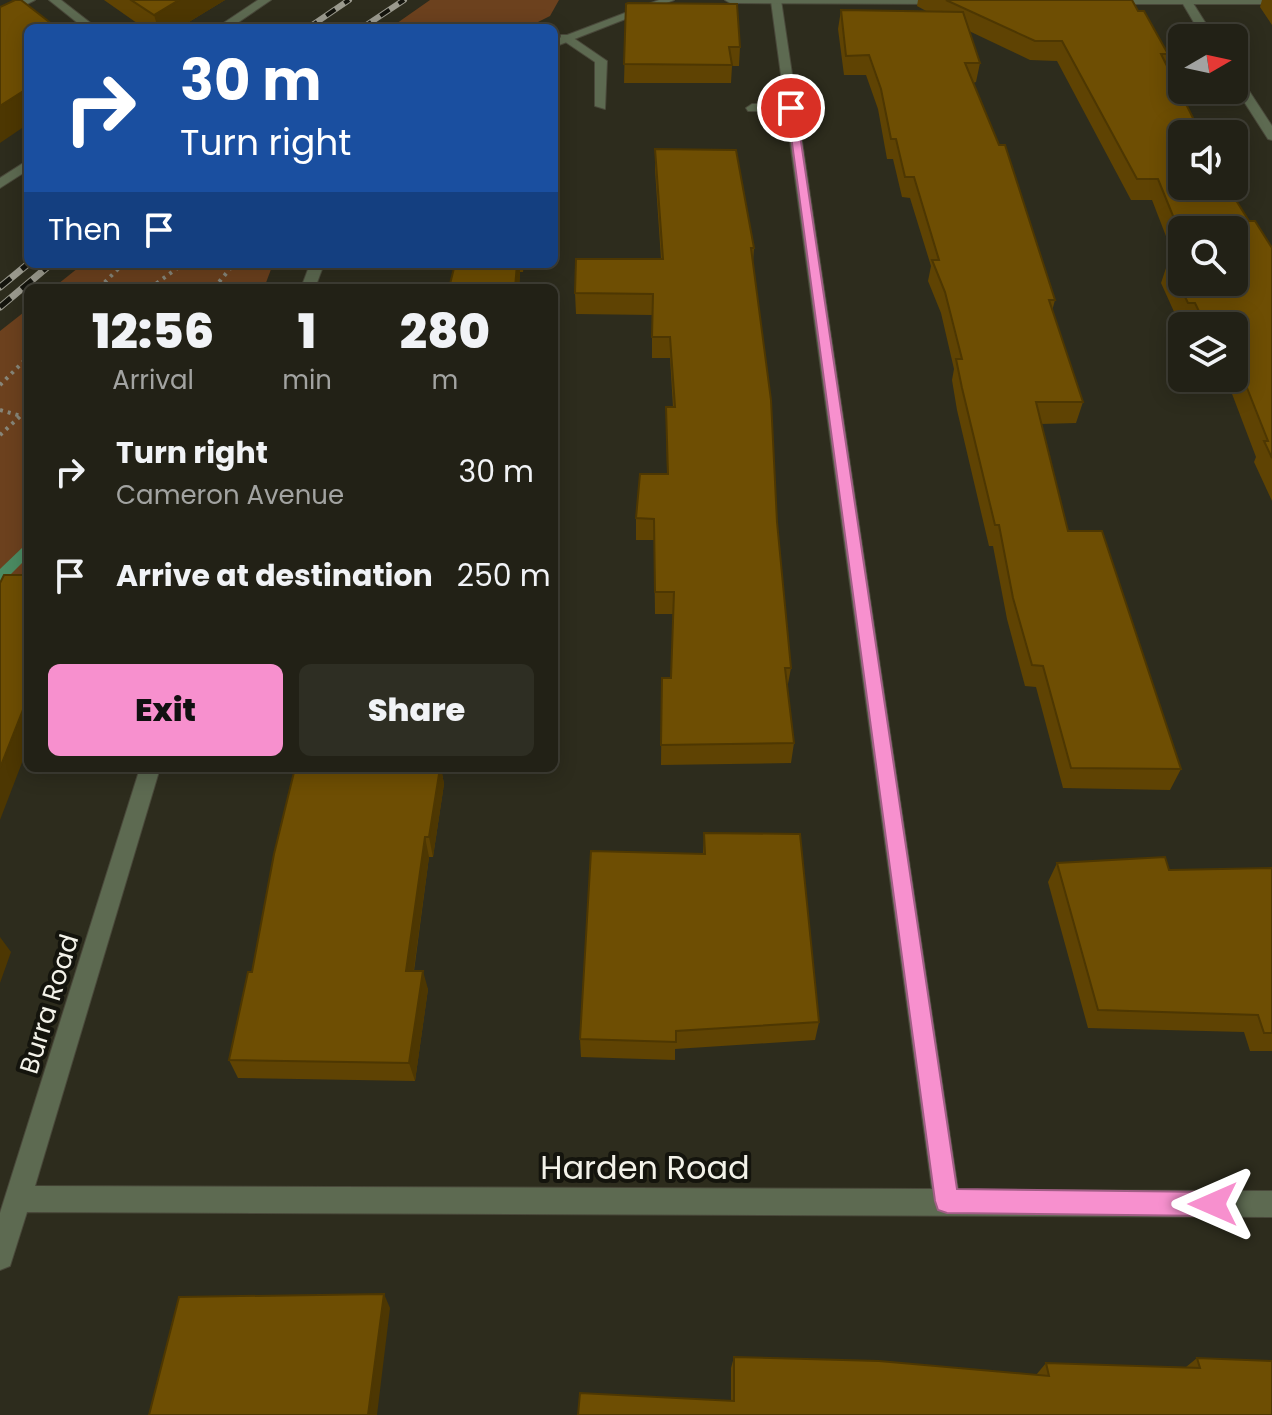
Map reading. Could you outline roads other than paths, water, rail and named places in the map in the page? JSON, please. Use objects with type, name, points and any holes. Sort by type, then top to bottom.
[{"type":"street","points":[[0,15],[30,0]]},
{"type":"street","points":[[54,0],[86,24]]},
{"type":"street","points":[[228,24],[266,0]]},
{"type":"street","points":[[560,41],[669,0]]},
{"type":"street","points":[[730,0],[963,1]]},
{"type":"street","points":[[1186,0],[1201,24]]},
{"type":"street","points":[[788,1],[791,108],[947,1201]]},
{"type":"street","points":[[1088,1],[1272,1]]},
{"type":"street","points":[[560,41],[601,61],[601,106]]},
{"type":"street","points":[[1248,99],[1272,136]]},
{"type":"street","points":[[752,108],[791,108]]},
{"type":"street","points":[[0,184],[24,167]]},
{"type":"street","name":"Burra Road","points":[[0,1256],[149,772]]},
{"type":"street","name":"Harden Road","points":[[18,1199],[1272,1204]]},
{"type":"waterway","points":[[0,577],[24,553]]},
{"type":"railway","points":[[314,24],[349,0]]},
{"type":"railway","points":[[368,24],[404,0]]},
{"type":"railway","points":[[0,287],[24,267]]},
{"type":"railway","points":[[27,284],[46,268]]},
{"type":"railway","points":[[0,307],[24,287]]}]
